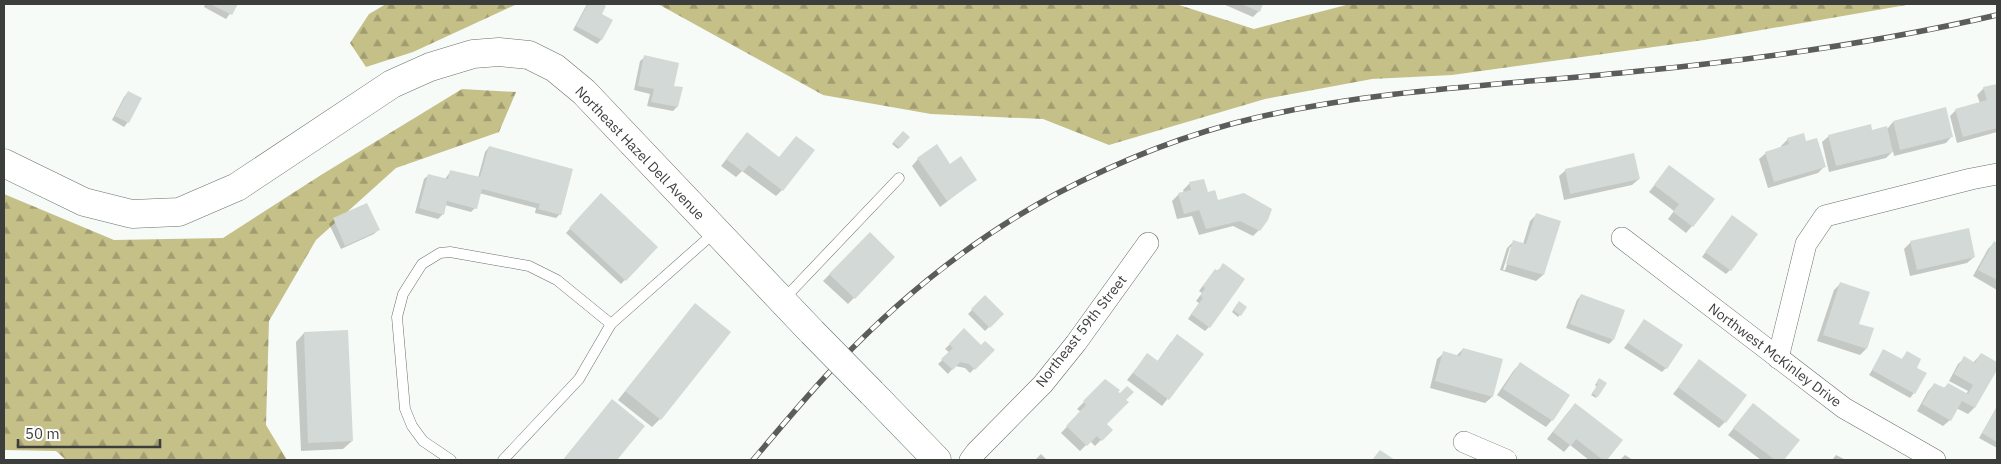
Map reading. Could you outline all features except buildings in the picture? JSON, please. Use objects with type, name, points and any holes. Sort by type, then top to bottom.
[{"type":"street","name":"Northeast Hazel Dell Avenue","points":[[4,163],[84,202],[132,214],[179,212],[237,187],[392,84],[430,67],[473,54],[499,52],[529,56],[555,68],[584,92],[782,301],[937,460]]},
{"type":"street","points":[[1778,358],[1806,244],[1825,216],[1997,174]]},
{"type":"street","name":"Northwest McKinley Drive","points":[[1622,238],[1844,408],[1935,460]]},
{"type":"street","name":"Northeast 59th Street","points":[[970,460],[1043,384],[1148,243]]},
{"type":"street","points":[[1464,442],[1506,460]]},
{"type":"lane","points":[[782,301],[899,178]]},
{"type":"lane","points":[[503,460],[579,379],[611,324],[716,232]]},
{"type":"lane","points":[[451,460],[423,441],[412,426],[405,410],[398,317],[402,294],[422,264],[440,253],[450,252],[529,266],[557,280],[611,324]]},
{"type":"green space","points":[[386,4],[517,4],[413,52],[366,67],[350,43],[369,14]]},
{"type":"green space","points":[[658,4],[1176,4],[1254,29],[1350,4],[1912,4],[1704,40],[1452,75],[1372,79],[1265,99],[1109,145],[1043,119],[931,114],[823,95]]},
{"type":"green space","points":[[462,89],[516,92],[499,132],[396,168],[316,240],[269,321],[266,425],[287,460],[66,460],[56,451],[4,450],[4,194],[114,240],[223,238],[321,175]]},
{"type":"railway","points":[[753,460],[839,362],[888,314],[941,269],[997,229],[1056,194],[1104,170],[1178,140],[1255,118],[1348,100],[1769,56],[1906,34],[1997,15]]}]
